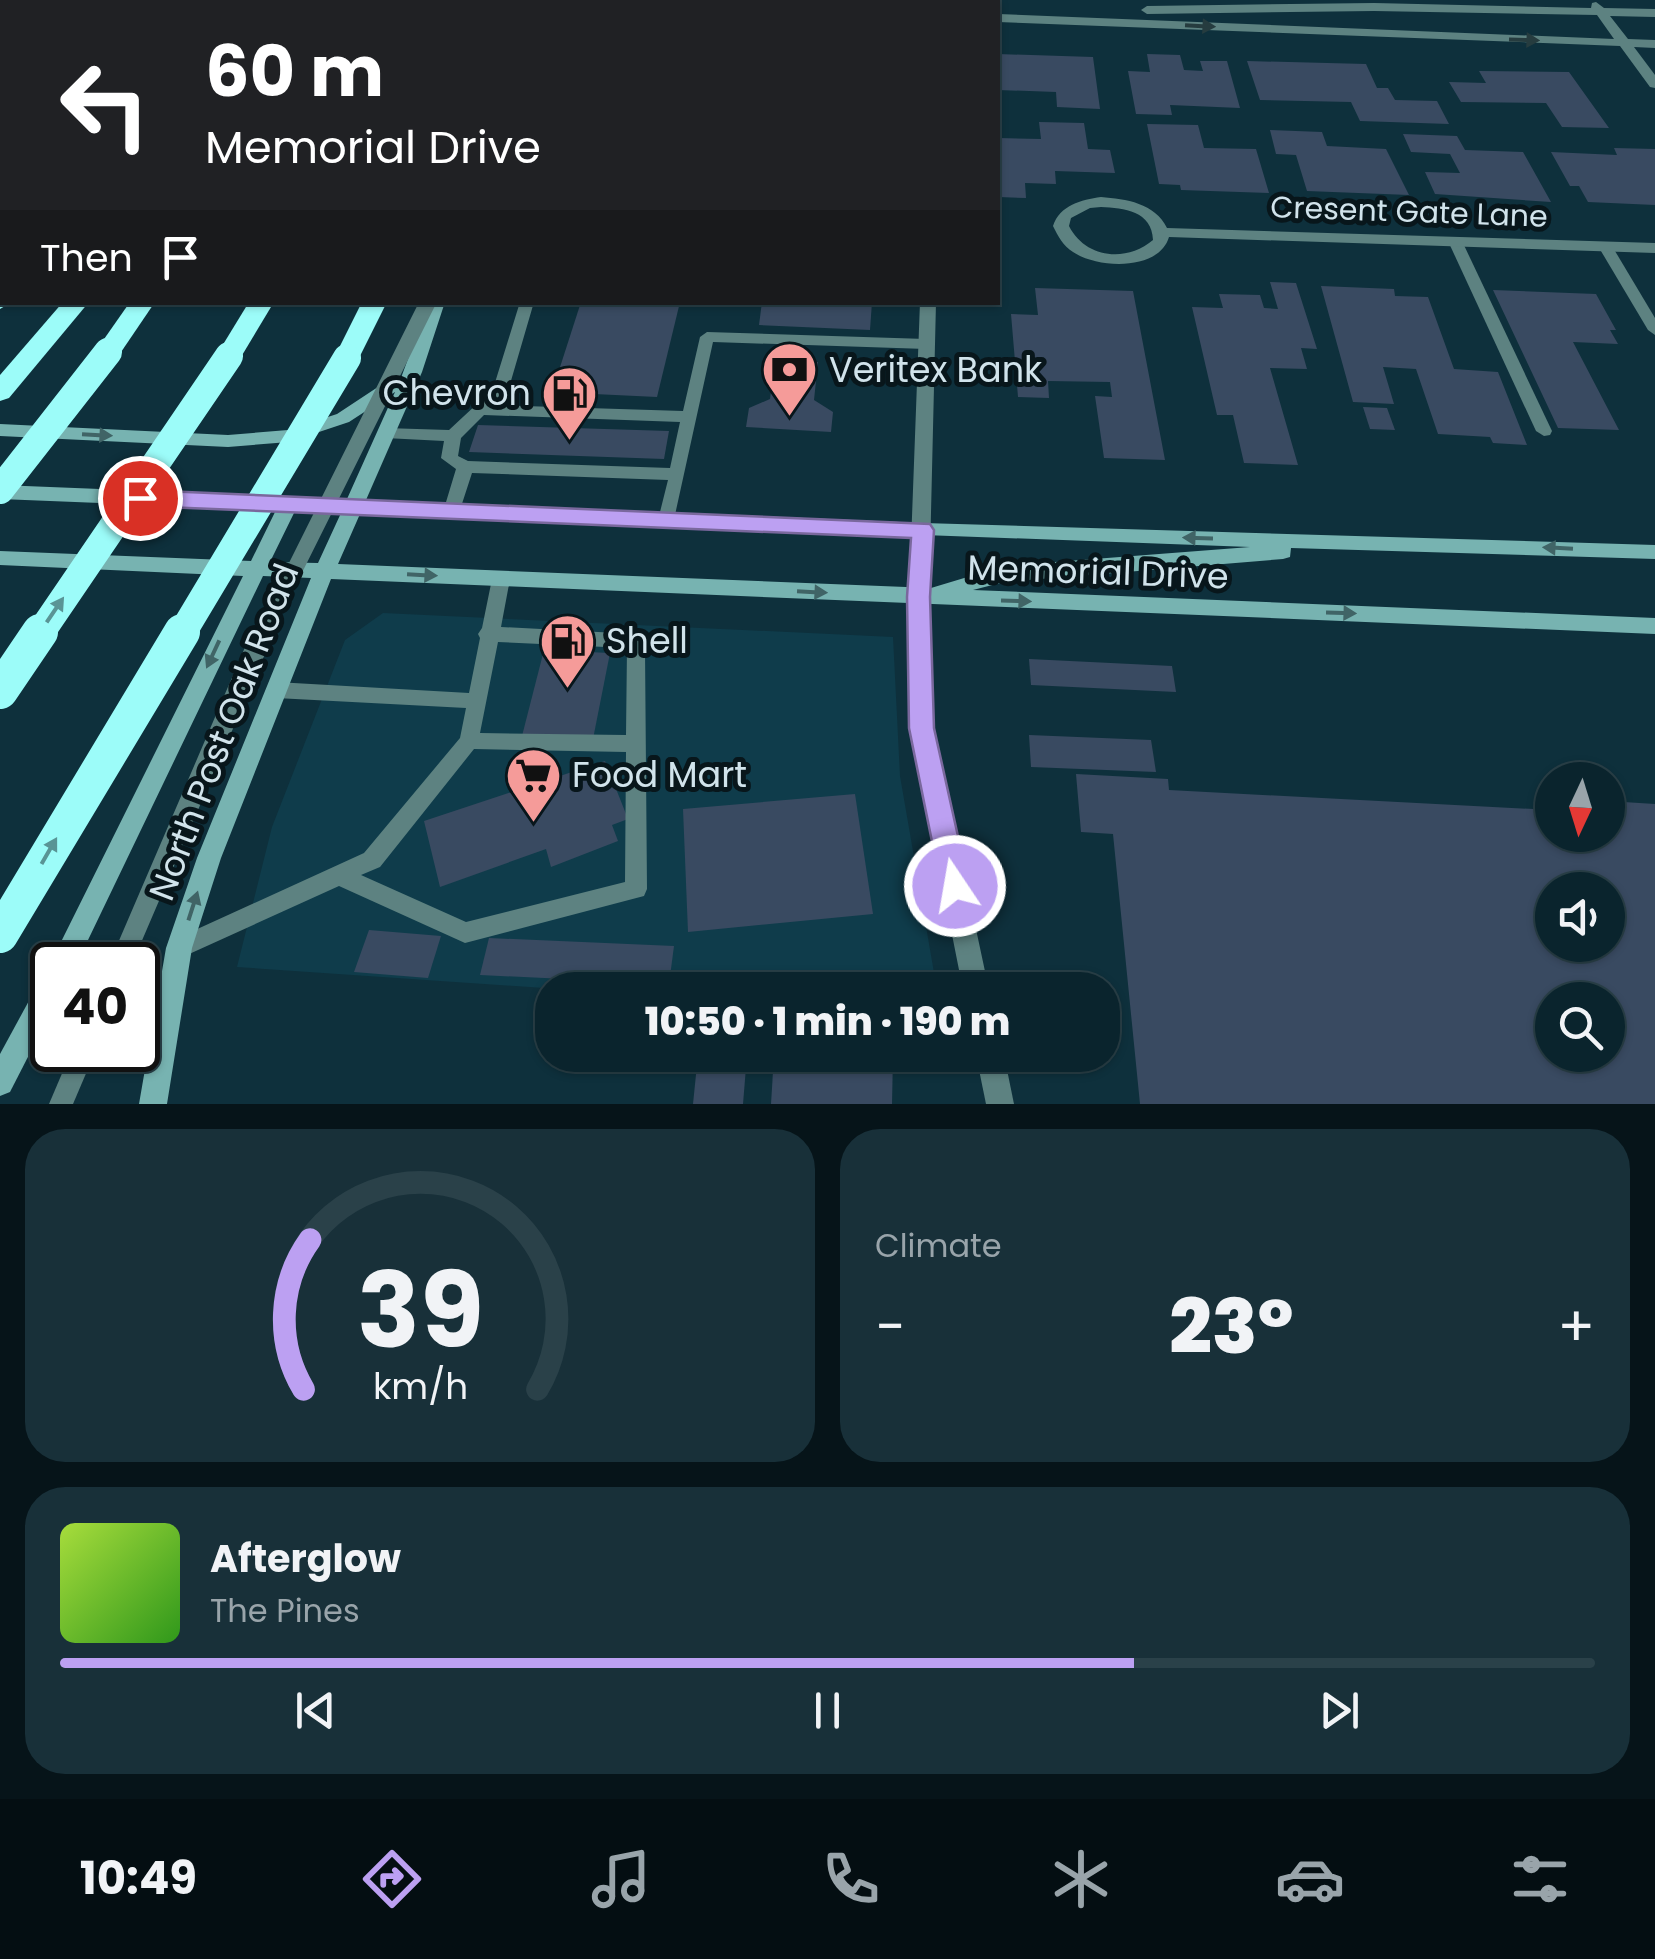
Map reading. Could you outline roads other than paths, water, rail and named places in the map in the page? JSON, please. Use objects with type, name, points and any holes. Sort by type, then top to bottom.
[{"type":"highway","points":[[0,392],[74,305]]},
{"type":"highway","points":[[0,491],[142,305]]},
{"type":"highway","points":[[0,691],[260,305]]},
{"type":"highway","points":[[0,935],[347,358],[374,305]]},
{"type":"main road","name":"North Post Oak Road","points":[[153,1104],[179,948],[209,858],[325,570],[413,372],[436,305]]},
{"type":"main road","points":[[0,430],[228,442],[289,436],[343,418],[413,372]]},
{"type":"main road","name":"Memorial Drive","points":[[0,491],[922,530],[1655,552]]},
{"type":"main road","name":"North Post Oak Road","points":[[74,942],[288,505]]},
{"type":"main road","points":[[919,597],[1004,574],[1384,544]]},
{"type":"main road","name":"Memorial Drive","points":[[0,558],[1655,626]]},
{"type":"main road","points":[[0,1082],[30,1025]]},
{"type":"street","points":[[1596,6],[1655,84]]},
{"type":"street","points":[[1000,8],[1596,6],[1655,13]]},
{"type":"street","points":[[1000,18],[1655,44]]},
{"type":"street","points":[[1118,202],[1148,214],[1162,232],[1154,249],[1130,258],[1113,259],[1082,251],[1064,235],[1061,226],[1064,216],[1086,204],[1118,202]]},
{"type":"street","name":"Cresent Gate Lane","points":[[1162,232],[1655,248]]},
{"type":"street","points":[[928,305],[919,597],[922,728],[972,972]]},
{"type":"street","points":[[993,1072],[1000,1104]]},
{"type":"lane","points":[[1455,241],[1544,431]]},
{"type":"lane","points":[[1605,246],[1655,330]]},
{"type":"lane","points":[[130,942],[279,596],[426,305]]},
{"type":"lane","points":[[526,305],[500,391],[453,436],[450,458],[465,467],[677,474]]},
{"type":"lane","points":[[667,520],[707,337],[926,344]]},
{"type":"lane","points":[[481,410],[690,417]]},
{"type":"lane","points":[[385,433],[453,436]]},
{"type":"lane","points":[[452,512],[465,467]]},
{"type":"lane","points":[[179,948],[372,860],[469,741],[487,634],[501,579]]},
{"type":"lane","points":[[487,634],[636,641],[678,648]]},
{"type":"lane","points":[[338,875],[465,933],[636,889],[636,641]]},
{"type":"lane","points":[[276,690],[476,701]]},
{"type":"lane","points":[[469,741],[635,744]]},
{"type":"lane","points":[[60,1104],[74,1072]]},
{"type":"place","name":"Veritex Bank","points":[[790,419]]},
{"type":"place","name":"Chevron","points":[[570,442]]},
{"type":"place","name":"Shell","points":[[567,690]]},
{"type":"place","name":"Food Mart","points":[[533,824]]}]
